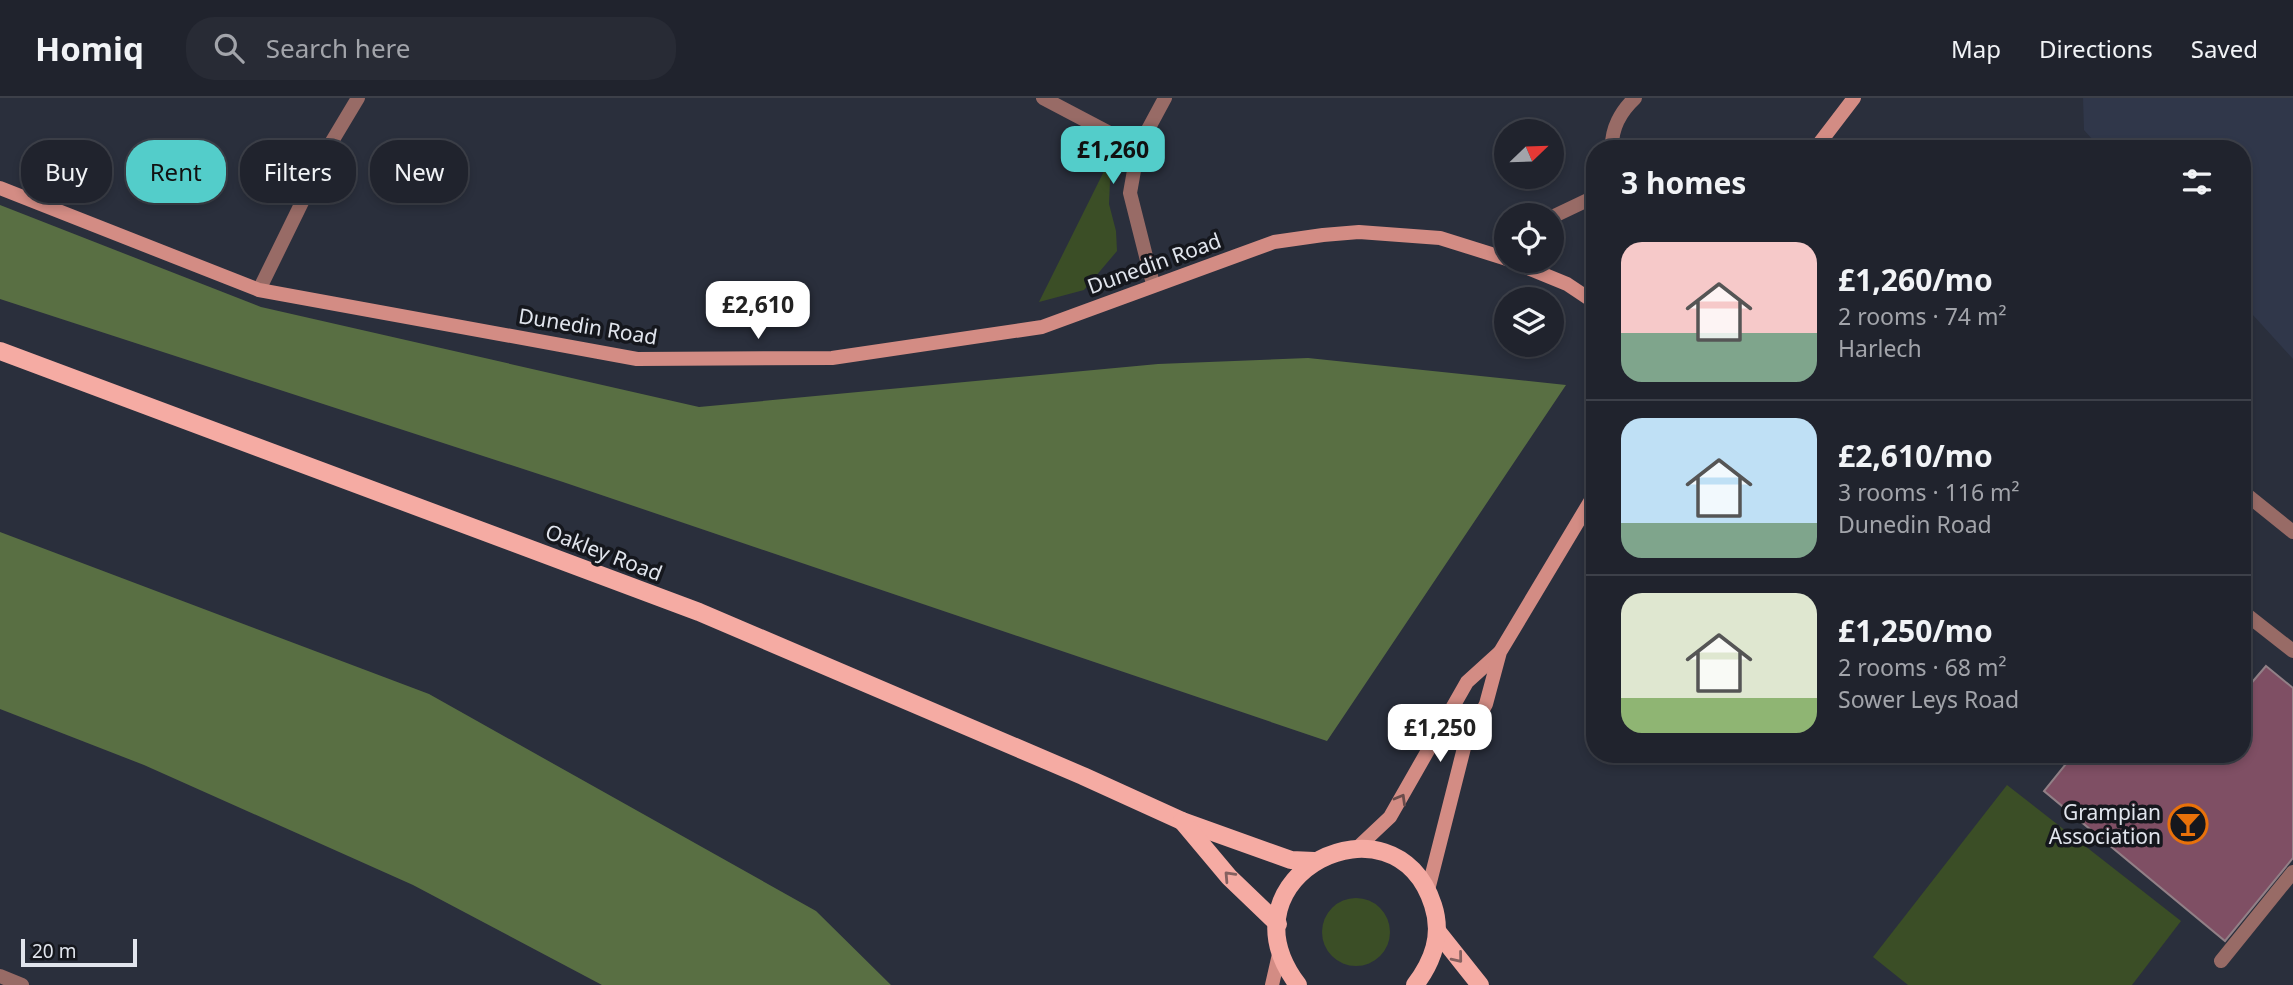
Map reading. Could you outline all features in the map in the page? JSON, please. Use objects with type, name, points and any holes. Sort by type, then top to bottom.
[{"type":"main road","name":"Oakley Road","points":[[0,351],[699,612],[1182,821],[1291,860],[1314,860],[1340,850],[1356,849],[1386,854],[1411,868],[1428,890],[1437,917],[1436,945],[1429,967],[1415,985]]},
{"type":"main road","name":"Oakley Road","points":[[1182,821],[1229,877],[1278,924]]},
{"type":"main road","name":"Oakley Road","points":[[1298,985],[1282,961],[1276,933],[1280,904],[1293,879],[1314,860]]},
{"type":"main road","name":"Oakley Road","points":[[1437,931],[1480,985]]},
{"type":"street","points":[[259,290],[331,143],[359,98]]},
{"type":"street","points":[[1043,98],[1138,148]]},
{"type":"street","points":[[1153,284],[1129,192],[1138,148],[1165,98]]},
{"type":"street","points":[[1612,140],[1622,110],[1635,98]]},
{"type":"street","points":[[1822,140],[1854,98]]},
{"type":"street","name":"Dunedin Road","points":[[0,188],[259,290],[638,359],[832,358],[1042,327],[1153,284],[1275,242],[1359,232],[1440,238],[1494,254]]},
{"type":"street","points":[[1564,211],[1586,201]]},
{"type":"street","name":"Dunedin Road","points":[[1543,273],[1586,297]]},
{"type":"street","points":[[2251,498],[2293,531]]},
{"type":"street","points":[[1428,890],[1465,744],[1486,704],[1500,652],[1586,508]]},
{"type":"street","points":[[2251,618],[2293,651]]},
{"type":"street","points":[[1356,849],[1390,817],[1467,682],[1500,652]]},
{"type":"street","points":[[2221,961],[2293,872]]},
{"type":"street","points":[[1272,985],[1280,950]]},
{"type":"street","points":[[0,976],[22,985]]},
{"type":"shaded area","points":[[2083,98],[2293,98],[2293,359],[2251,313],[2251,140],[2093,140],[2084,130]]},
{"type":"green space","points":[[1111,157],[1109,204],[1116,231],[1117,251],[1084,290],[1039,302]]},
{"type":"green space","points":[[0,205],[261,307],[699,407],[1158,364],[1308,358],[1566,385],[1327,741],[563,482],[0,299]]},
{"type":"green space","points":[[0,532],[429,694],[816,911],[891,985],[602,985],[413,885],[144,765],[0,709]]},
{"type":"green space","points":[[2007,785],[2181,921],[2132,985],[1908,985],[1873,957]]},
{"type":"green space","points":[[1356,898],[1369,901],[1380,908],[1387,919],[1390,932],[1387,945],[1380,956],[1369,963],[1356,966],[1343,963],[1332,956],[1325,945],[1322,932],[1325,919],[1332,908],[1343,901]]},
{"type":"building","name":"Grampian Association","points":[[2266,666],[2293,688],[2293,858],[2225,941],[2044,791],[2067,763],[2251,763],[2251,684]]},
{"type":"place","name":"Grampian Association","points":[[2188,824]]}]
